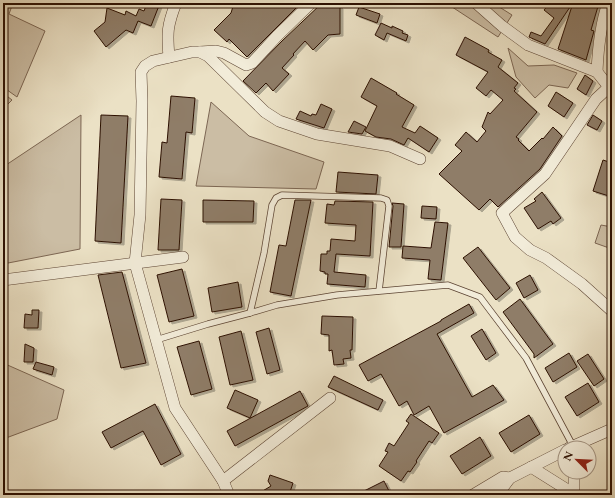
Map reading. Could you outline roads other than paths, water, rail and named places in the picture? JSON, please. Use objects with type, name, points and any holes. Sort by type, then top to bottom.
[{"type":"street","points":[[169,57],[167,32],[170,18],[176,3]]},
{"type":"street","points":[[229,495],[222,480],[175,408],[135,263],[140,215],[142,101],[141,72],[144,66],[153,61],[192,52],[216,51],[224,53],[246,65],[249,65],[311,3]]},
{"type":"street","points":[[476,3],[502,26],[528,45],[597,72],[611,88],[596,99],[545,174],[502,213],[515,236],[530,250],[546,258],[582,284],[612,311]]},
{"type":"street","points":[[597,72],[598,43],[608,3]]},
{"type":"street","points":[[200,52],[208,56],[265,112],[279,121],[317,134],[390,146],[420,159]]},
{"type":"street","points":[[3,280],[183,257]]},
{"type":"street","points":[[222,480],[330,398]]},
{"type":"street","points":[[588,440],[612,429]]},
{"type":"street","points":[[488,495],[504,486],[510,478],[557,454]]},
{"type":"street","points":[[531,467],[574,495]]},
{"type":"street","points":[[473,495],[503,477],[510,478]]},
{"type":"street","points":[[574,480],[574,495]]},
{"type":"lane","points":[[250,313],[264,253],[272,205],[276,198],[282,195],[381,198],[387,200],[389,206],[379,291]]},
{"type":"lane","points":[[156,340],[277,305],[337,295],[448,285],[480,297],[526,358],[566,440]]}]
